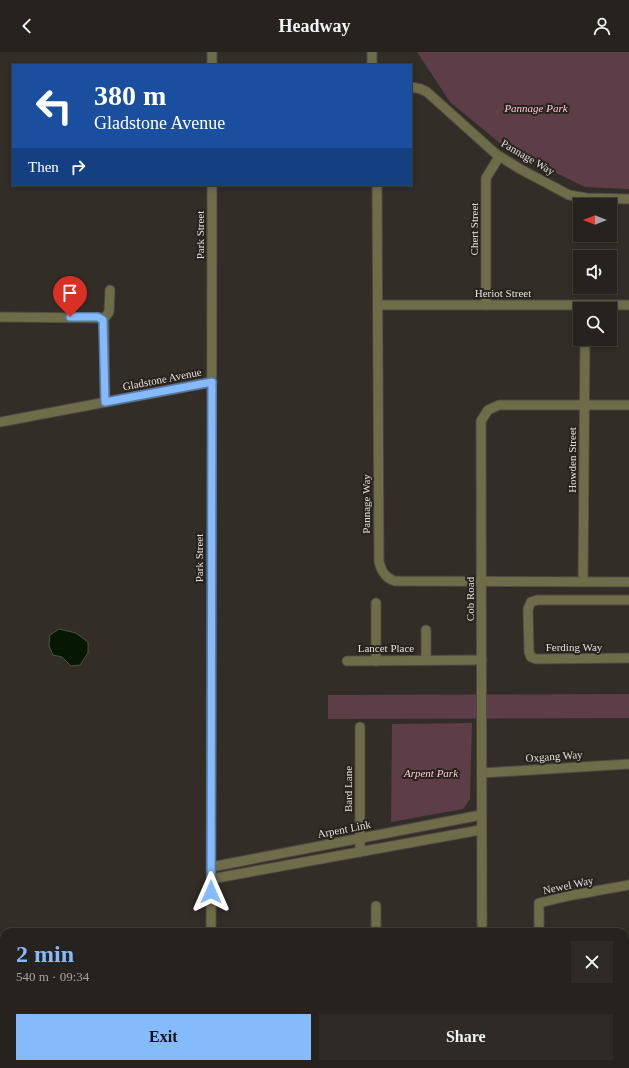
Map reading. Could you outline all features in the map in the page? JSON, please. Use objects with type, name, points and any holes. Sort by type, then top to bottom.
[{"type":"street","points":[[212,52],[212,64]]},
{"type":"street","points":[[372,52],[372,64]]},
{"type":"street","name":"Pannage Way","points":[[412,87],[428,92],[499,156],[570,195],[586,198],[629,199]]},
{"type":"street","name":"Chert Street","points":[[486,305],[486,178],[499,156]]},
{"type":"street","name":"Park Street","points":[[211,928],[212,186]]},
{"type":"street","name":"Pannage Way","points":[[377,186],[380,566],[386,576],[395,581],[629,582]]},
{"type":"street","points":[[105,402],[103,320],[110,312],[110,290]]},
{"type":"street","name":"Heriot Street","points":[[617,305],[629,304]]},
{"type":"street","name":"Heriot Street","points":[[378,305],[573,307]]},
{"type":"street","points":[[0,317],[98,317],[103,320]]},
{"type":"street","name":"Howden Street","points":[[583,582],[585,346]]},
{"type":"street","name":"Gladstone Avenue","points":[[0,422],[212,382]]},
{"type":"street","name":"Cob Road","points":[[482,928],[480,830],[482,773],[481,426],[484,414],[490,408],[499,405],[629,405]]},
{"type":"street","name":"Ferding Way","points":[[629,600],[537,600],[532,602],[528,609],[529,652],[531,657],[536,659],[629,658]]},
{"type":"street","points":[[376,603],[376,660]]},
{"type":"street","name":"Lancet Place","points":[[426,630],[426,660]]},
{"type":"street","name":"Lancet Place","points":[[347,660],[482,660]]},
{"type":"street","name":"Bard Lane","points":[[360,727],[360,852]]},
{"type":"street","name":"Oxgang Way","points":[[482,773],[629,764]]},
{"type":"street","name":"Arpent Link","points":[[211,867],[481,816]]},
{"type":"street","points":[[211,878],[480,830]]},
{"type":"street","name":"Newel Way","points":[[539,928],[539,903],[629,885]]},
{"type":"street","points":[[376,906],[376,928]]},
{"type":"green space","name":"Pannage Park","points":[[417,52],[629,52],[629,189],[585,187],[507,149],[450,102]]},
{"type":"green space","points":[[629,694],[629,718],[328,719],[328,695]]},
{"type":"green space","name":"Arpent Park","points":[[472,723],[470,799],[463,809],[391,822],[392,724]]},
{"type":"shaded area","points":[[59,629],[76,633],[88,642],[88,653],[80,665],[71,666],[62,657],[53,655],[49,646],[50,635]]},
{"type":"route","points":[[70,317],[98,317],[103,320],[105,402],[212,382],[211,892]]}]
